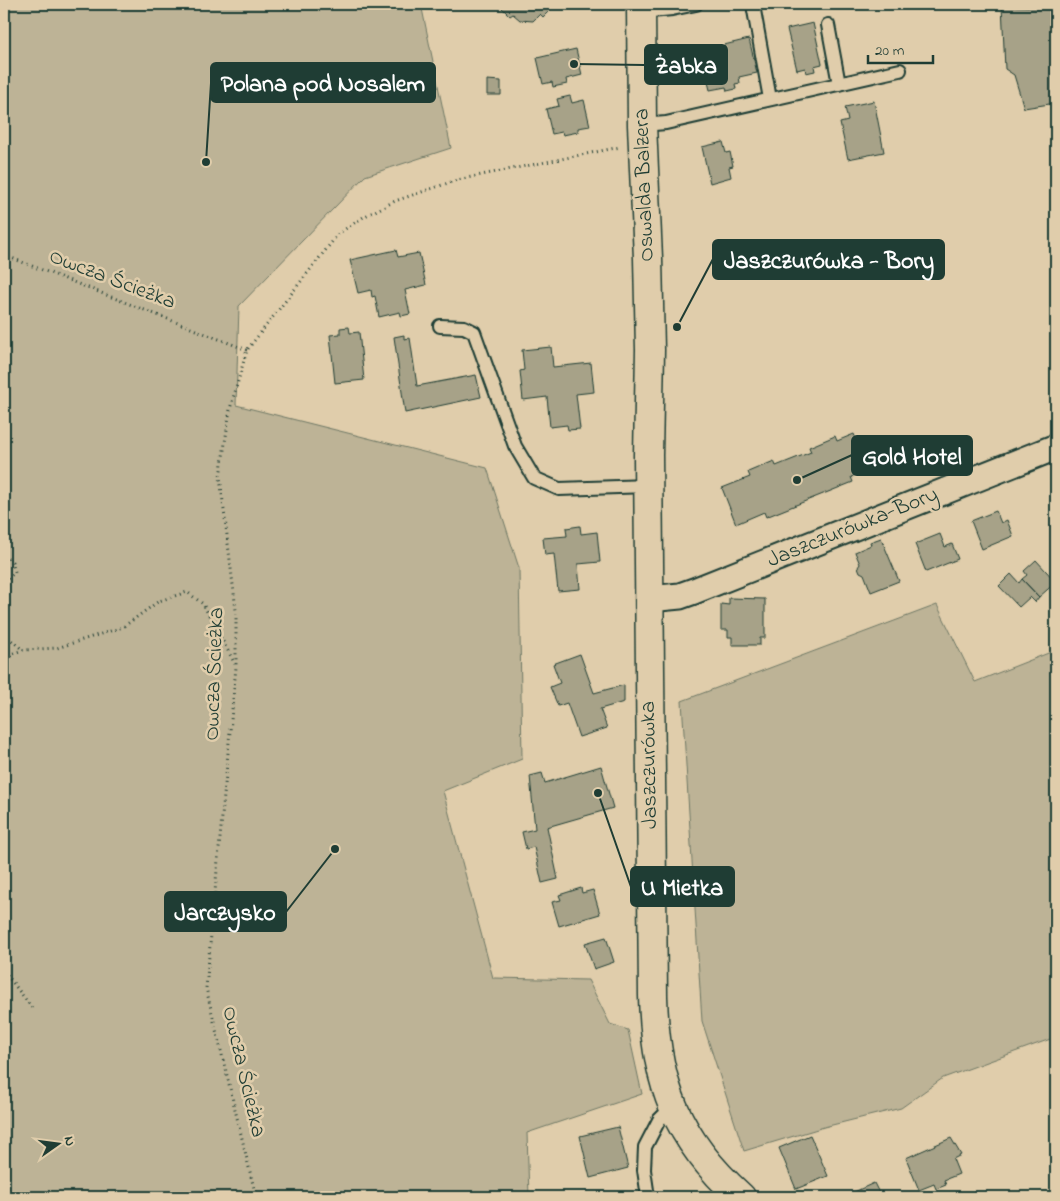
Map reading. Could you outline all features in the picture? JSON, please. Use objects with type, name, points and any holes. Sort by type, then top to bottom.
[{"type":"street","name":"Oswalda Balzera","points":[[641,8],[642,135],[649,306]]},
{"type":"street","name":"Jaszczurówka","points":[[649,306],[648,599],[653,1013],[655,1042],[660,1065],[675,1111],[694,1145],[710,1167],[741,1197]]},
{"type":"street","name":"Jaszczurówka-Bory","points":[[648,599],[680,596],[694,591],[1056,448]]},
{"type":"lane","points":[[641,8],[672,9],[696,4]]},
{"type":"lane","points":[[753,5],[770,100]]},
{"type":"lane","points":[[828,25],[839,84]]},
{"type":"lane","points":[[642,135],[666,123],[900,70]]},
{"type":"lane","points":[[440,326],[464,327],[474,332],[515,446],[534,478],[559,489],[648,486]]},
{"type":"lane","points":[[648,1197],[644,1170],[645,1147],[658,1120],[675,1111]]},
{"type":"path","points":[[247,350],[339,233],[365,216],[394,201],[457,180],[625,146],[642,135]]},
{"type":"path","name":"Owcza Ścieżka","points":[[4,255],[247,350],[230,409],[220,477],[236,610],[236,667],[206,988],[256,1197]]},
{"type":"path","points":[[4,556],[12,562],[15,572],[4,582]]},
{"type":"path","points":[[4,686],[11,654],[23,650],[57,648],[124,627],[159,601],[187,592],[204,604],[219,630],[236,667]]},
{"type":"path","points":[[4,634],[23,650]]},
{"type":"path","points":[[4,971],[32,1008]]},
{"type":"shaded area","points":[[4,4],[421,4],[451,148],[365,176],[239,306],[236,405],[487,468],[519,568],[522,759],[443,791],[493,978],[588,980],[610,1024],[628,1030],[642,1094],[527,1133],[529,1197],[4,1197]]},
{"type":"shaded area","points":[[937,605],[975,682],[1056,650],[1056,1037],[943,1078],[901,1108],[824,1127],[744,1151],[702,1021],[682,701]]},
{"type":"building","points":[[498,4],[556,4],[543,17],[540,14],[533,21],[520,20],[513,14],[510,16]]},
{"type":"building","points":[[1002,5],[1056,8],[1056,103],[1024,108],[1014,75],[1005,69]]},
{"type":"building","points":[[813,23],[822,64],[814,66],[815,71],[806,73],[805,68],[797,70],[787,29]]},
{"type":"building","points":[[749,39],[757,73],[739,77],[740,83],[735,84],[736,89],[727,91],[726,87],[710,90],[701,54],[724,48],[724,45]]},
{"type":"building","points":[[576,49],[582,75],[566,79],[567,84],[553,87],[552,82],[543,84],[537,58]]},
{"type":"building","points":[[487,80],[501,81],[501,95],[487,95]]},
{"type":"building","points":[[570,96],[572,103],[584,100],[590,126],[578,128],[578,132],[563,135],[562,132],[552,134],[546,109],[559,106],[557,99]]},
{"type":"building","points":[[874,101],[884,152],[848,159],[840,123],[848,121],[845,107]]},
{"type":"building","points":[[723,142],[726,153],[730,152],[733,166],[729,167],[731,177],[710,183],[702,147]]},
{"type":"building","points":[[396,250],[398,257],[419,253],[426,285],[405,290],[410,314],[401,316],[400,312],[379,317],[375,296],[372,297],[371,290],[358,293],[350,260]]},
{"type":"building","points":[[349,327],[350,333],[359,332],[364,380],[335,383],[330,335],[340,334],[340,328]]},
{"type":"building","points":[[404,335],[404,339],[410,338],[417,386],[476,375],[481,397],[405,413],[394,337]]},
{"type":"building","points":[[551,347],[553,367],[591,363],[594,392],[576,394],[580,429],[568,430],[567,425],[550,427],[547,397],[523,400],[520,371],[524,370],[522,350]]},
{"type":"building","points":[[854,434],[868,470],[851,477],[853,482],[766,517],[764,512],[736,524],[722,488],[750,477],[748,472],[774,461],[776,466],[811,452],[809,447],[835,436],[837,441]]},
{"type":"building","points":[[996,511],[1001,523],[1007,520],[1013,536],[982,549],[971,521]]},
{"type":"building","points":[[580,526],[581,534],[597,532],[600,562],[578,564],[580,589],[558,591],[554,554],[545,555],[543,538],[567,536],[566,528]]},
{"type":"building","points":[[940,534],[945,547],[952,544],[958,559],[926,572],[915,544]]},
{"type":"building","points":[[881,538],[899,581],[871,592],[864,574],[860,572],[858,567],[860,564],[855,552],[871,545],[870,542]]},
{"type":"building","points":[[1036,560],[1056,582],[1039,597],[1022,579],[1027,575],[1024,571]]},
{"type":"building","points":[[1011,574],[1019,583],[1022,579],[1039,597],[1035,602],[1030,597],[1019,607],[999,586]]},
{"type":"building","points":[[729,598],[765,599],[765,638],[760,638],[760,645],[732,645],[732,637],[728,637],[728,630],[721,630],[721,604],[729,605]]},
{"type":"building","points":[[580,654],[594,693],[624,685],[624,702],[600,709],[607,728],[579,737],[567,703],[558,706],[550,687],[560,683],[553,664]]},
{"type":"building","points":[[601,766],[613,808],[547,827],[558,879],[542,883],[534,847],[526,849],[522,832],[535,829],[530,776],[542,773],[545,783]]},
{"type":"building","points":[[581,888],[582,893],[593,890],[600,914],[559,926],[552,902],[561,900],[559,895]]},
{"type":"building","points":[[606,937],[614,962],[594,969],[585,943]]},
{"type":"building","points":[[618,1127],[628,1168],[590,1178],[580,1136]]},
{"type":"building","points":[[810,1135],[828,1176],[796,1189],[779,1148]]},
{"type":"building","points":[[951,1138],[961,1155],[953,1159],[959,1174],[944,1180],[946,1185],[936,1189],[934,1184],[919,1190],[906,1158]]},
{"type":"building","points":[[874,1183],[881,1197],[843,1197]]},
{"type":"place","name":"Żabka","points":[[574,64]]},
{"type":"place","name":"Polana pod Nosalem","points":[[206,162]]},
{"type":"place","name":"Jaszczurówka - Bory","points":[[677,327]]},
{"type":"place","name":"Gold Hotel","points":[[797,480]]},
{"type":"place","name":"U Mietka","points":[[598,793]]},
{"type":"place","name":"Jarczysko","points":[[335,849]]}]
